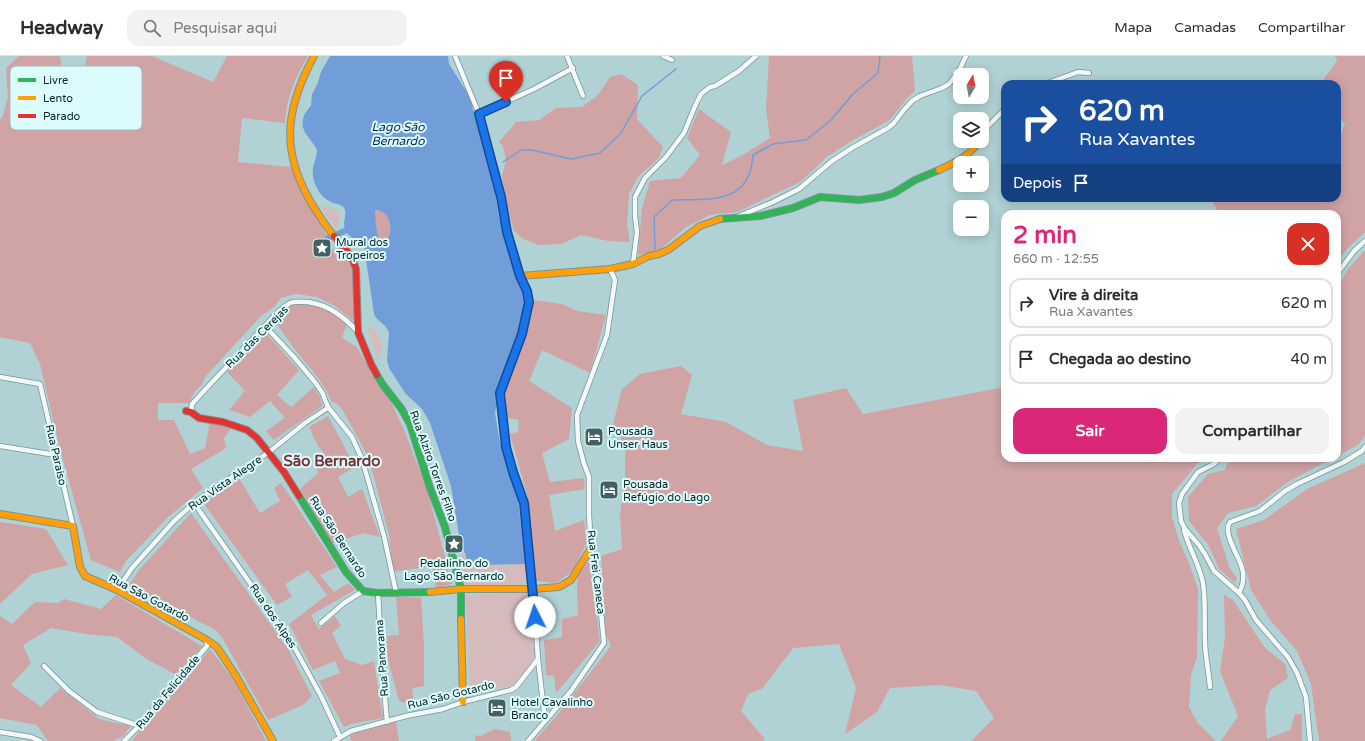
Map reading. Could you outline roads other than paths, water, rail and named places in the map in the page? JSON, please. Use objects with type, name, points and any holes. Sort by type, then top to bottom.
[{"type":"street","name":"Rua Alziro Torres Filho","points":[[314,56],[296,94],[292,112],[290,141],[291,153],[299,181],[309,198],[329,229],[348,250],[354,260],[356,269],[358,332],[371,364],[383,385],[401,408],[410,424],[430,488],[445,527],[461,589],[463,702]]},
{"type":"street","points":[[455,56],[479,114],[501,197],[507,232],[520,276],[527,291],[529,302],[522,334],[500,393],[506,447],[524,503],[545,720]]},
{"type":"street","points":[[567,56],[583,96]]},
{"type":"street","points":[[663,56],[672,60]]},
{"type":"street","points":[[633,264],[637,232],[635,197],[644,178],[666,157],[684,133],[701,94],[739,71],[756,56]]},
{"type":"street","points":[[738,217],[799,189],[832,161],[888,128],[912,101],[920,96],[949,84],[959,71],[966,56]]},
{"type":"street","points":[[479,114],[534,89],[573,68]]},
{"type":"street","points":[[1056,80],[1078,72],[1089,73]]},
{"type":"street","points":[[989,125],[1001,113]]},
{"type":"street","points":[[520,276],[610,269],[633,264],[649,256],[668,250],[690,233],[708,223],[720,219],[738,217],[752,218],[793,208],[814,199],[824,197],[859,200],[874,199],[888,195],[915,180],[956,162],[975,148]]},
{"type":"street","points":[[1341,269],[1354,251],[1365,241]]},
{"type":"street","name":"Rua Frei Caneca","points":[[528,741],[572,691],[604,643],[598,582],[590,548],[589,476],[578,442],[577,415],[607,335],[615,280],[610,269]]},
{"type":"street","name":"Rua das Cerejas","points":[[188,411],[202,393],[280,310],[290,303],[302,301],[317,304],[334,311],[348,321],[358,332]]},
{"type":"street","points":[[265,326],[314,381],[322,392],[328,407],[352,437],[362,459],[384,536],[396,592]]},
{"type":"street","name":"Rua Paraíso","points":[[0,377],[40,384],[73,526]]},
{"type":"street","name":"Rua Vista Alegre","points":[[117,590],[132,568],[174,521],[194,503],[269,452],[305,423],[328,407]]},
{"type":"street","name":"Rua São Bernardo","points":[[188,411],[199,418],[223,422],[247,430],[257,438],[288,477],[346,572],[362,591],[378,594],[396,592],[421,593],[461,589],[533,589],[559,587],[571,580],[583,563],[590,548]]},
{"type":"street","points":[[0,446],[56,455]]},
{"type":"street","points":[[1239,593],[1243,583],[1242,569],[1228,531],[1228,525],[1230,522],[1234,519],[1260,511],[1285,491],[1344,462],[1362,451],[1365,447]]},
{"type":"street","points":[[1210,687],[1205,643],[1205,606],[1203,583],[1196,560],[1188,544],[1180,516],[1179,503],[1182,494],[1198,472],[1216,462]]},
{"type":"street","name":"Rua dos Alpes","points":[[194,503],[292,643],[321,696],[340,737]]},
{"type":"street","points":[[0,514],[73,526]]},
{"type":"street","name":"Rua São Gotardo","points":[[73,526],[80,567],[85,576],[117,590],[217,647],[236,676],[273,741]]},
{"type":"street","points":[[1183,527],[1199,545],[1214,571],[1239,593],[1256,620],[1288,657],[1297,673],[1306,697],[1310,741]]},
{"type":"street","points":[[321,623],[344,603],[362,591]]},
{"type":"street","name":"Rua Panorama","points":[[378,594],[387,722]]},
{"type":"street","name":"Rua da Felicidade","points":[[124,741],[140,726],[207,646],[207,640]]},
{"type":"street","name":"Rua São Gotardo","points":[[334,741],[351,731],[406,716],[443,709],[516,687],[538,659]]},
{"type":"street","points":[[44,666],[69,691],[97,712],[140,726]]},
{"type":"street","points":[[0,732],[32,737],[40,741]]},
{"type":"water","name":"Lago São Bernardo","points":[[330,56],[448,56],[449,64],[470,97],[473,110],[480,125],[491,165],[498,212],[505,242],[511,258],[521,273],[527,301],[525,319],[495,413],[500,443],[518,500],[523,542],[528,558],[525,564],[482,565],[469,563],[467,560],[459,535],[451,486],[430,423],[422,409],[405,393],[389,368],[387,360],[389,332],[374,314],[364,246],[347,233],[344,224],[345,210],[343,207],[327,200],[317,188],[313,178],[313,168],[317,150],[304,131],[303,122],[311,105],[312,94],[317,85],[321,72]],"holes":[[[375,210],[380,211],[387,216],[390,225],[390,235],[384,244],[379,242],[376,225]]]},
{"type":"waterway","points":[[655,250],[654,217],[672,200],[714,199],[726,196],[736,191],[744,183],[750,171],[753,155],[773,144],[806,140],[830,121],[853,94],[878,73],[880,56]]},
{"type":"waterway","points":[[503,162],[521,150],[532,150],[571,159],[600,153],[621,133],[642,96],[676,69]]},
{"type":"waterway","points":[[328,238],[347,230]]},
{"type":"place","name":"Mural dos Tropeiros","points":[[322,248]]},
{"type":"place","name":"Pousada Unser Haus","points":[[594,437]]},
{"type":"place","name":"Pousada Refúgio do Lago","points":[[609,490]]},
{"type":"place","name":"Pedalinho do Lago São Bernardo","points":[[454,544]]},
{"type":"place","name":"Hotel Cavalinho Branco","points":[[497,708]]},
{"type":"district","name":"São Bernardo","points":[[332,461]]}]
